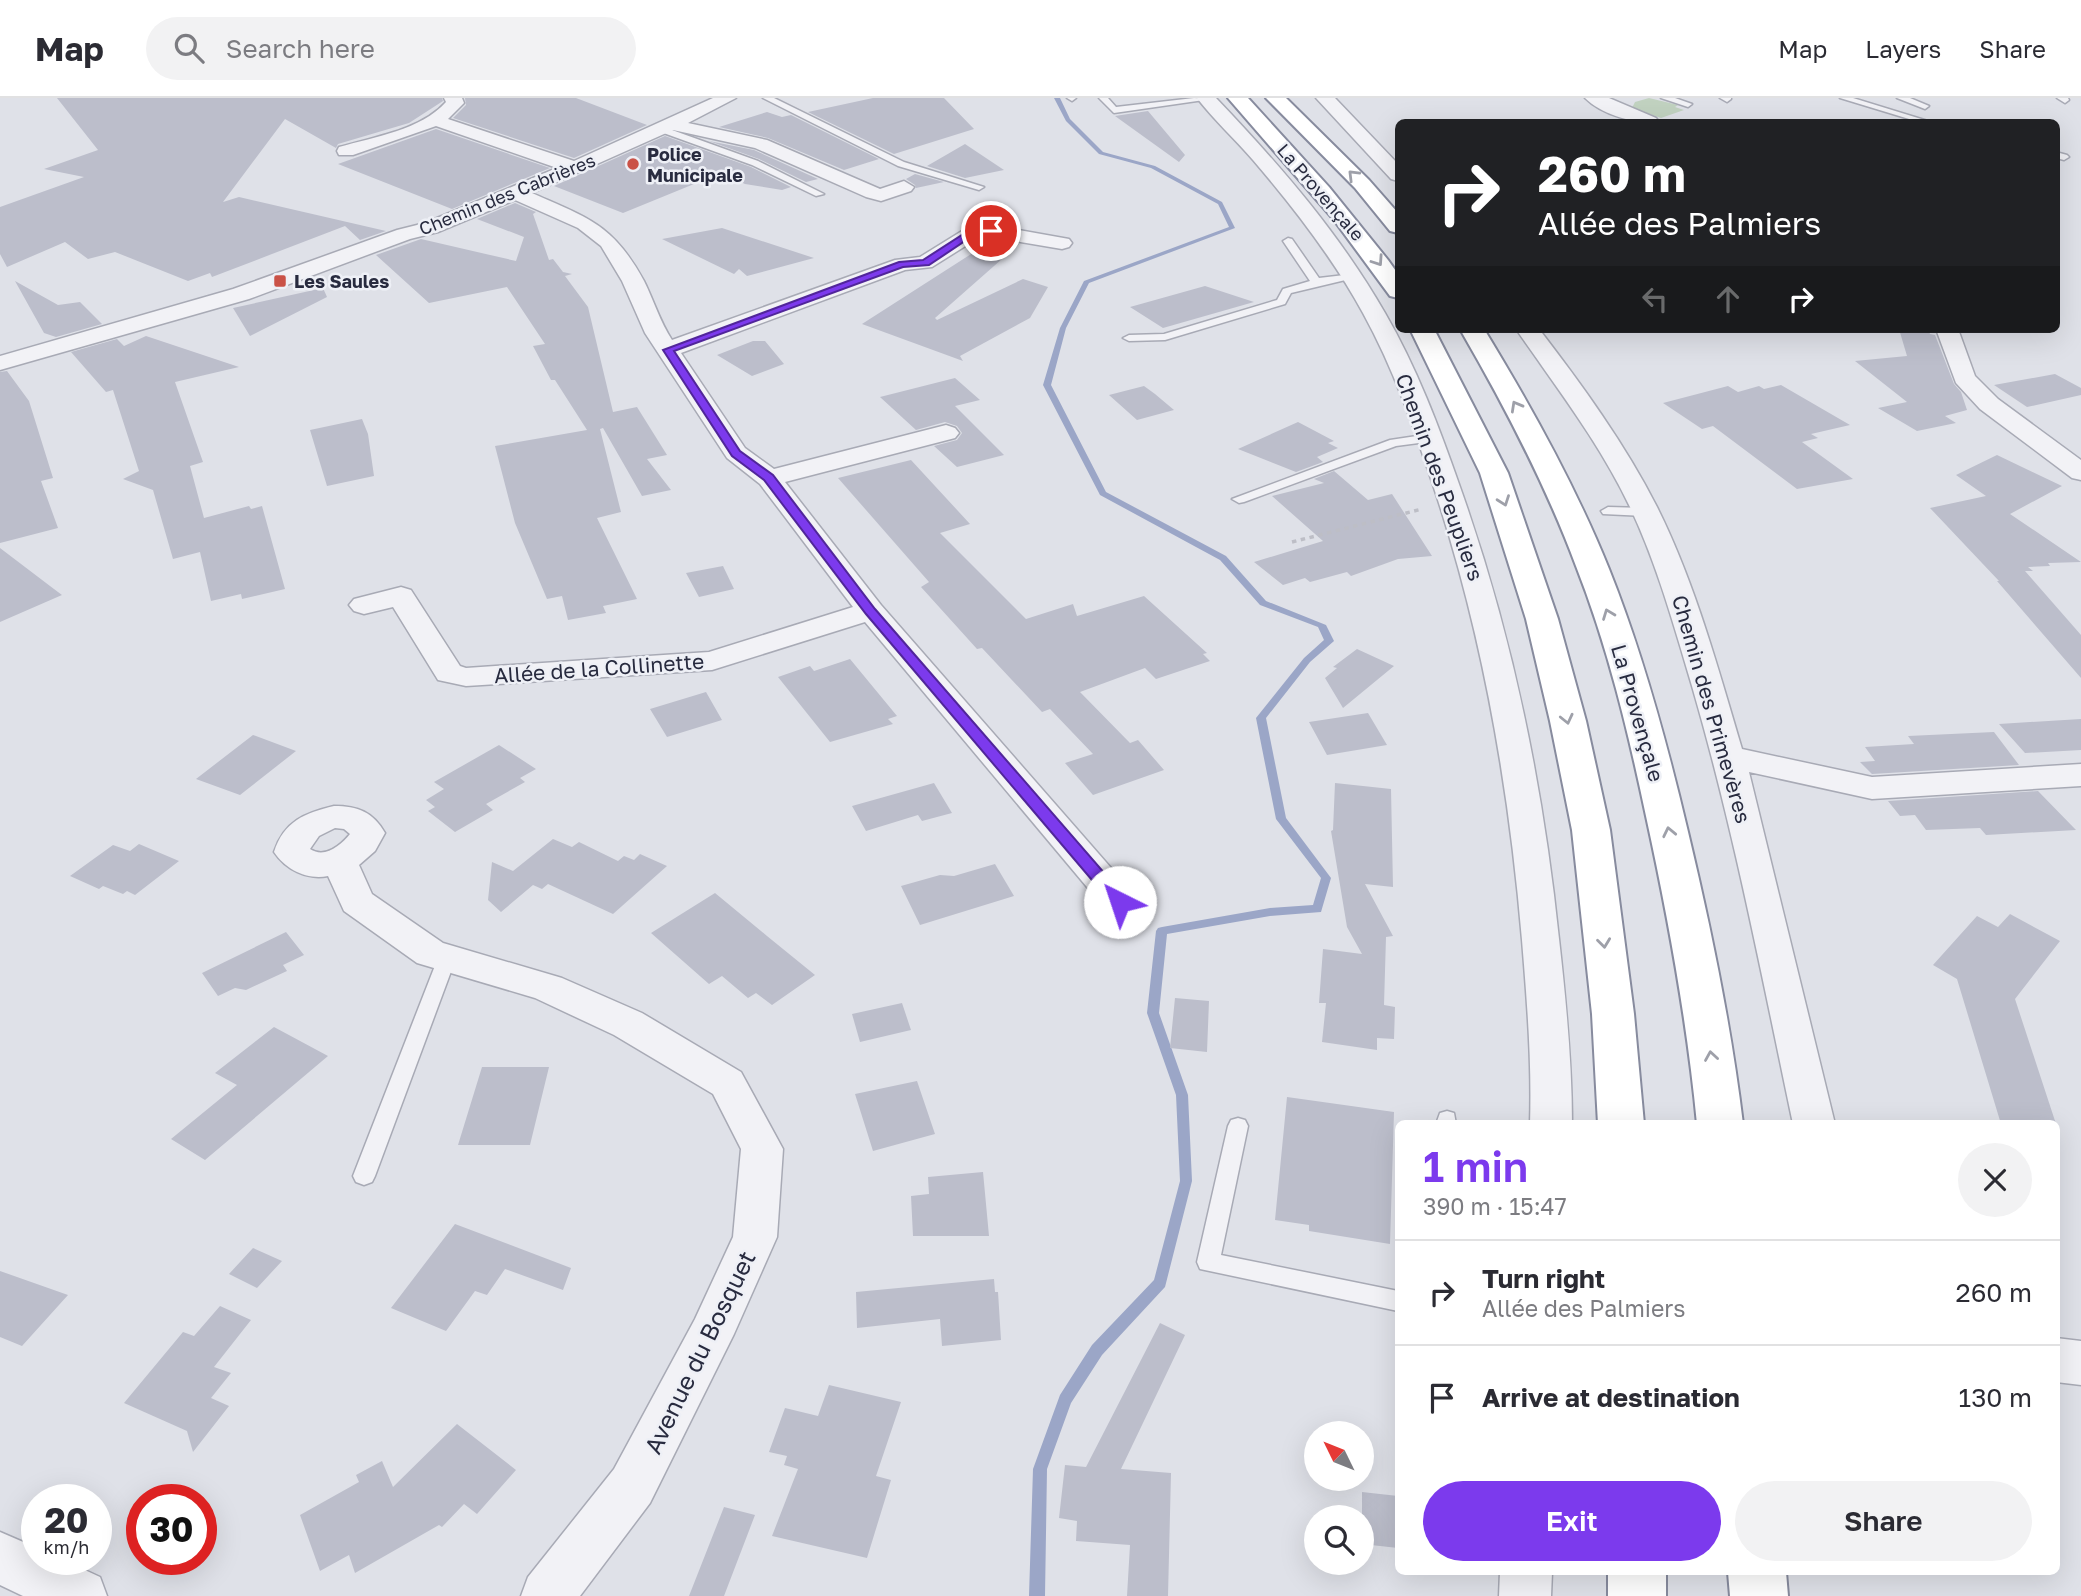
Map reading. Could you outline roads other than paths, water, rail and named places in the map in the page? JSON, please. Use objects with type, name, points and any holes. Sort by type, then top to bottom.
[{"type":"highway","name":"La Provençale","points":[[1237,98],[1367,244],[1395,286]]},
{"type":"highway","name":"La Provençale","points":[[1275,98],[1362,184],[1395,222]]},
{"type":"highway","points":[[1424,333],[1494,473],[1542,619],[1562,696],[1591,830],[1613,1014],[1621,1120]]},
{"type":"highway","name":"La Provençale","points":[[1474,333],[1544,456],[1621,649],[1659,786],[1689,926],[1719,1120]]},
{"type":"highway","points":[[1637,1575],[1637,1596]]},
{"type":"highway","points":[[1757,1575],[1759,1596]]},
{"type":"street","points":[[346,151],[435,120],[451,110],[455,103],[453,98]]},
{"type":"street","name":"Chemin des Cabrières","points":[[0,363],[241,294],[404,234],[431,228],[575,168],[727,98]]},
{"type":"street","points":[[1325,98],[1395,171]]},
{"type":"street","name":"Chemin des Peupliers","points":[[1207,99],[1264,158],[1353,278],[1393,349],[1430,438],[1462,504],[1498,655],[1525,810],[1539,912],[1549,1040],[1551,1120]]},
{"type":"street","points":[[1602,99],[1606,105],[1642,119]]},
{"type":"street","points":[[683,103],[704,108]]},
{"type":"street","points":[[435,120],[575,168]]},
{"type":"street","points":[[665,127],[761,144],[873,193],[881,195],[904,187]]},
{"type":"street","points":[[517,193],[585,224],[609,242],[633,281],[656,333],[736,453],[769,478],[871,611],[1120,902]]},
{"type":"street","points":[[668,350],[902,264],[925,263],[969,235],[991,231],[1062,243]]},
{"type":"street","name":"Chemin des Primevères","points":[[1530,333],[1572,387],[1634,489],[1676,587],[1729,757],[1751,842],[1813,1120]]},
{"type":"street","points":[[1948,333],[1964,378],[1989,404],[2081,472]]},
{"type":"street","points":[[769,478],[946,433]]},
{"type":"street","name":"Allée de la Collinette","points":[[364,605],[401,596],[449,673],[466,677],[712,661],[871,611]]},
{"type":"street","points":[[1729,757],[1872,788],[2081,775]]},
{"type":"street","name":"Avenue du Bosquet","points":[[340,861],[357,902],[430,953],[548,988],[628,1024],[727,1083],[762,1149],[755,1237],[711,1334],[632,1486],[547,1596]]},
{"type":"street","points":[[2060,1360],[2081,1363]]},
{"type":"street","points":[[0,1558],[81,1596]]},
{"type":"street","points":[[1525,1596],[1526,1575]]},
{"type":"lane","points":[[766,98],[901,164],[979,187]]},
{"type":"lane","points":[[1103,98],[1114,110],[1207,99]]},
{"type":"lane","points":[[1665,98],[1693,101]]},
{"type":"lane","points":[[1844,98],[1917,119]]},
{"type":"lane","points":[[1901,98],[1925,106]]},
{"type":"lane","points":[[665,127],[755,163],[819,194]]},
{"type":"lane","points":[[1288,241],[1316,282]]},
{"type":"lane","points":[[1129,338],[1165,337],[1281,302],[1287,291],[1316,282],[1353,278]]},
{"type":"lane","points":[[1239,499],[1394,443],[1430,438]]},
{"type":"lane","points":[[1608,511],[1645,512]]},
{"type":"lane","points":[[363,1176],[447,958]]},
{"type":"lane","points":[[1238,1126],[1208,1262],[1395,1300]]},
{"type":"waterway","points":[[1037,1596],[1040,1469],[1065,1400],[1097,1350],[1160,1283],[1186,1181],[1182,1095],[1153,1013],[1162,931],[1270,912],[1317,909],[1326,878],[1281,819],[1261,718],[1307,660],[1329,641],[1322,625],[1263,603],[1223,558],[1103,493],[1047,385],[1063,328],[1086,282],[1232,228],[1220,203],[1153,167],[1101,153],[1068,120],[1057,98]]},
{"type":"place","name":"Police Municipale","points":[[633,164]]},
{"type":"place","name":"Les Saules","points":[[280,281]]}]
